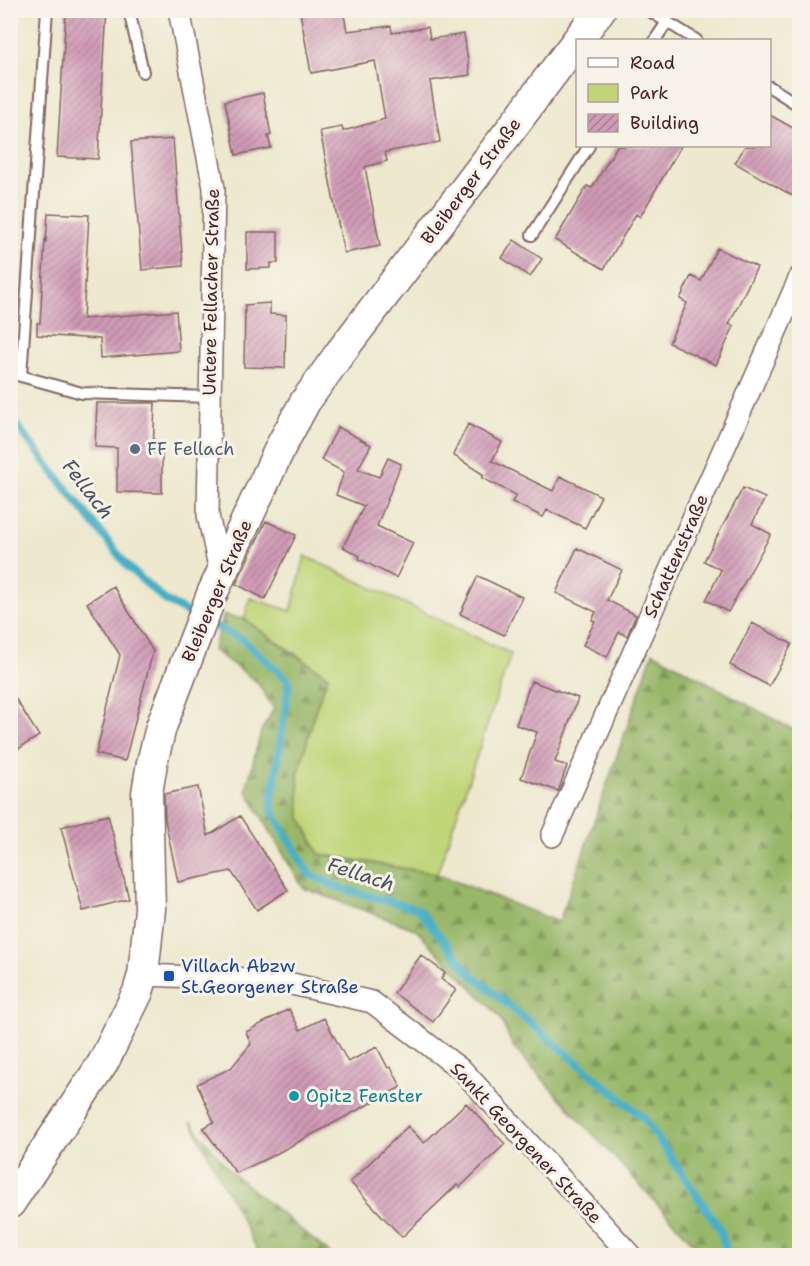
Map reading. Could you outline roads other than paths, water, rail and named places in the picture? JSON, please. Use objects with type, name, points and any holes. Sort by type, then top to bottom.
[{"type":"main road","name":"Bleiberger Straße","points":[[578,39],[600,10]]},
{"type":"main road","name":"Bleiberger Straße","points":[[13,1195],[103,1063],[138,992],[143,975],[150,909],[147,793],[161,727],[216,585],[281,446],[305,402],[353,336],[576,42]]},
{"type":"street","name":"Untere Fellacher Straße","points":[[179,10],[214,188],[208,515],[216,585]]},
{"type":"street","name":"Schattenstraße","points":[[552,836],[800,277]]},
{"type":"street","name":"Sankt Georgener Straße","points":[[143,975],[274,980],[372,1002],[463,1071],[631,1256]]},
{"type":"lane","points":[[47,10],[15,374],[82,393],[210,397]]},
{"type":"lane","points":[[129,10],[143,72]]},
{"type":"lane","points":[[648,10],[694,39]]},
{"type":"lane","points":[[656,39],[667,22]]},
{"type":"lane","points":[[771,88],[800,106]]},
{"type":"lane","points":[[532,235],[588,147]]},
{"type":"waterway","name":"Fellach","points":[[10,23],[10,33]]},
{"type":"waterway","name":"Fellach","points":[[10,417],[128,567],[166,601],[196,617]]},
{"type":"waterway","name":"Fellach","points":[[207,622],[243,640],[289,681],[271,808],[309,874],[340,888],[418,909],[469,972],[644,1118],[720,1229],[728,1256]]},
{"type":"place","name":"FF Fellach","points":[[135,449]]},
{"type":"place","name":"Villach Abzw St.Georgener Straße","points":[[169,976]]},
{"type":"place","name":"Opitz Fenster","points":[[294,1096]]}]
